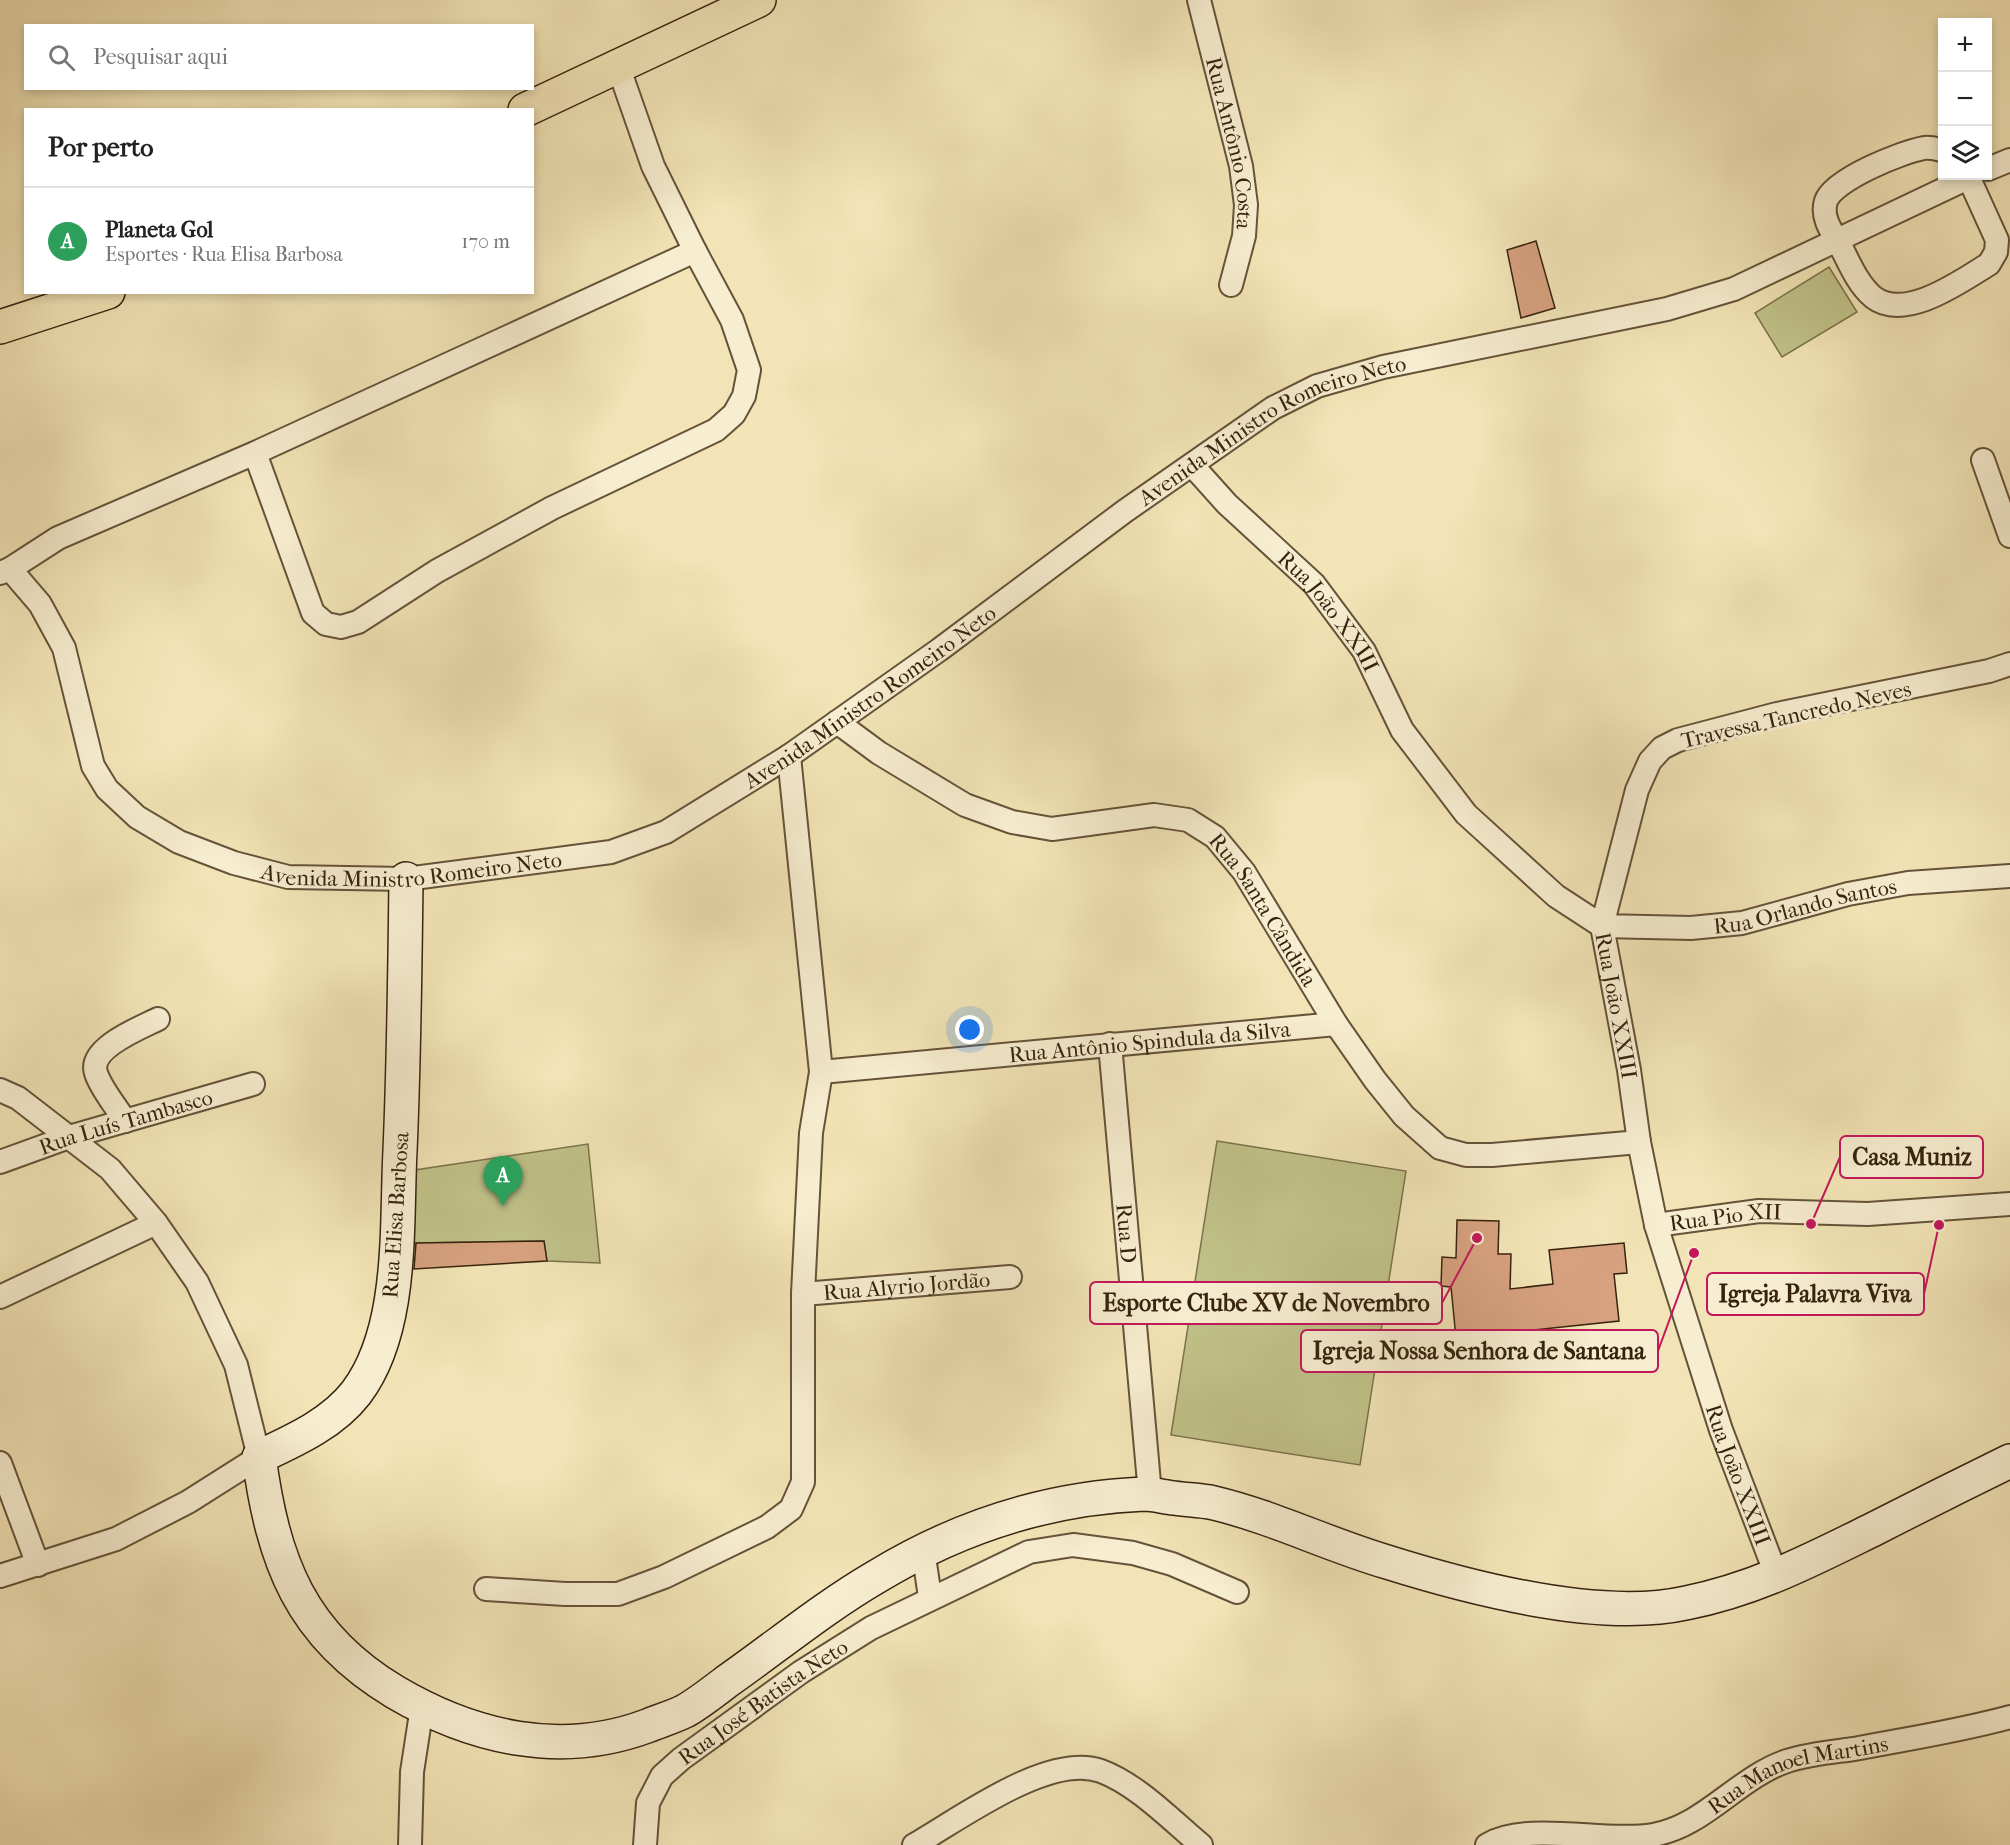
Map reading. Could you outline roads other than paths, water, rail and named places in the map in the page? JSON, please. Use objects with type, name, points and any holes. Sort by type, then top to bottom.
[{"type":"highway","points":[[529,108],[759,0]]},
{"type":"highway","points":[[0,327],[102,294]]},
{"type":"street","name":"Rua Antônio Costa","points":[[1199,0],[1241,166],[1246,205],[1244,236],[1231,285]]},
{"type":"street","points":[[255,453],[313,613],[326,624],[341,627],[358,622],[437,571],[552,508],[687,446],[716,430],[734,414],[744,396],[749,370],[732,320],[653,166],[618,66]]},
{"type":"street","points":[[1938,150],[1925,148],[1860,173],[1831,191],[1825,204],[1826,221],[1857,279],[1874,298],[1894,305],[1914,304],[1989,264],[1996,252],[1997,240],[1976,180]]},
{"type":"street","name":"Avenida Ministro Romeiro Neto","points":[[1992,167],[2010,160]]},
{"type":"street","name":"Avenida Ministro Romeiro Neto","points":[[5,571],[40,603],[64,648],[93,766],[107,789],[137,818],[179,842],[234,863],[288,877],[406,879],[611,852],[666,832],[789,756],[1125,511],[1273,408],[1317,386],[1383,367],[1667,309],[1734,289],[1962,180]]},
{"type":"street","points":[[5,571],[58,538],[255,453],[695,251]]},
{"type":"street","points":[[1983,460],[2010,536]]},
{"type":"street","name":"Rua João XXIII","points":[[1192,465],[1227,504],[1314,584],[1364,651],[1402,730],[1466,814],[1556,896],[1602,926],[1629,1070],[1639,1142],[1656,1225],[1721,1430],[1777,1577]]},
{"type":"street","name":"Travessa Tancredo Neves","points":[[1602,926],[1637,790],[1650,761],[1662,748],[1678,740],[1777,714],[1989,671],[2010,664]]},
{"type":"street","name":"Rua Santa Cândida","points":[[837,722],[888,759],[965,805],[1012,822],[1053,829],[1154,815],[1188,820],[1215,837],[1244,872],[1336,1024],[1404,1116],[1440,1148],[1466,1155],[1492,1155],[1639,1142]]},
{"type":"street","points":[[486,1589],[565,1594],[618,1594],[664,1577],[767,1527],[791,1509],[803,1482],[802,1294],[811,1133],[821,1072],[789,756]]},
{"type":"street","name":"Rua Orlando Santos","points":[[1602,926],[1691,928],[1742,923],[1848,894],[1908,883],[2010,876]]},
{"type":"street","name":"Rua Elisa Barbosa","points":[[0,1576],[116,1539],[188,1502],[259,1457],[313,1431],[356,1393],[382,1344],[394,1284],[404,1063],[406,879]]},
{"type":"street","points":[[125,1121],[96,1073],[96,1062],[102,1049],[158,1019]]},
{"type":"street","name":"Rua Antônio Spindula da Silva","points":[[821,1072],[1336,1024]]},
{"type":"street","name":"Rua D","points":[[1110,1044],[1150,1494]]},
{"type":"street","name":"Rua Luís Tambasco","points":[[0,1162],[69,1137],[253,1084]]},
{"type":"street","points":[[0,1090],[18,1098],[110,1169],[156,1223],[197,1282],[236,1365],[259,1457],[267,1515],[287,1577],[315,1622],[350,1659],[388,1688],[422,1707],[503,1737],[554,1744],[618,1737],[683,1712],[836,1602],[923,1550],[1001,1517],[1071,1501],[1150,1494],[1211,1502],[1278,1523],[1341,1549],[1438,1578],[1555,1603],[1633,1608],[1683,1604],[1777,1577],[2010,1461]]},
{"type":"street","name":"Rua Pio XII","points":[[1656,1225],[1759,1211],[1868,1214],[2010,1204]]},
{"type":"street","points":[[0,1297],[156,1223]]},
{"type":"street","name":"Rua Alyrio Jordão","points":[[802,1294],[1010,1277]]},
{"type":"street","points":[[0,1463],[38,1564]]},
{"type":"street","name":"Rua José Batista Neto","points":[[645,1845],[648,1803],[662,1776],[681,1759],[801,1672],[872,1628],[930,1597],[1029,1552],[1073,1545],[1133,1553],[1172,1564],[1237,1592]]},
{"type":"street","points":[[923,1550],[930,1597]]},
{"type":"street","points":[[410,1845],[412,1772],[422,1707]]},
{"type":"street","name":"Rua Manoel Martins","points":[[1487,1845],[1521,1834],[1612,1838],[1653,1835],[1684,1827],[1759,1772],[1789,1760],[1968,1729],[2010,1718]]},
{"type":"street","points":[[914,1845],[1045,1772],[1076,1767],[1101,1771],[1129,1786],[1201,1845]]},
{"type":"place","name":"Planeta Gol","points":[[503,1206]]},
{"type":"place","name":"Casa Muniz","points":[[1811,1224]]},
{"type":"place","name":"Igreja Palavra Viva","points":[[1939,1225]]},
{"type":"place","name":"Esporte Clube XV de Novembro","points":[[1477,1238]]},
{"type":"place","name":"Igreja Nossa Senhora de Santana","points":[[1694,1253]]}]
